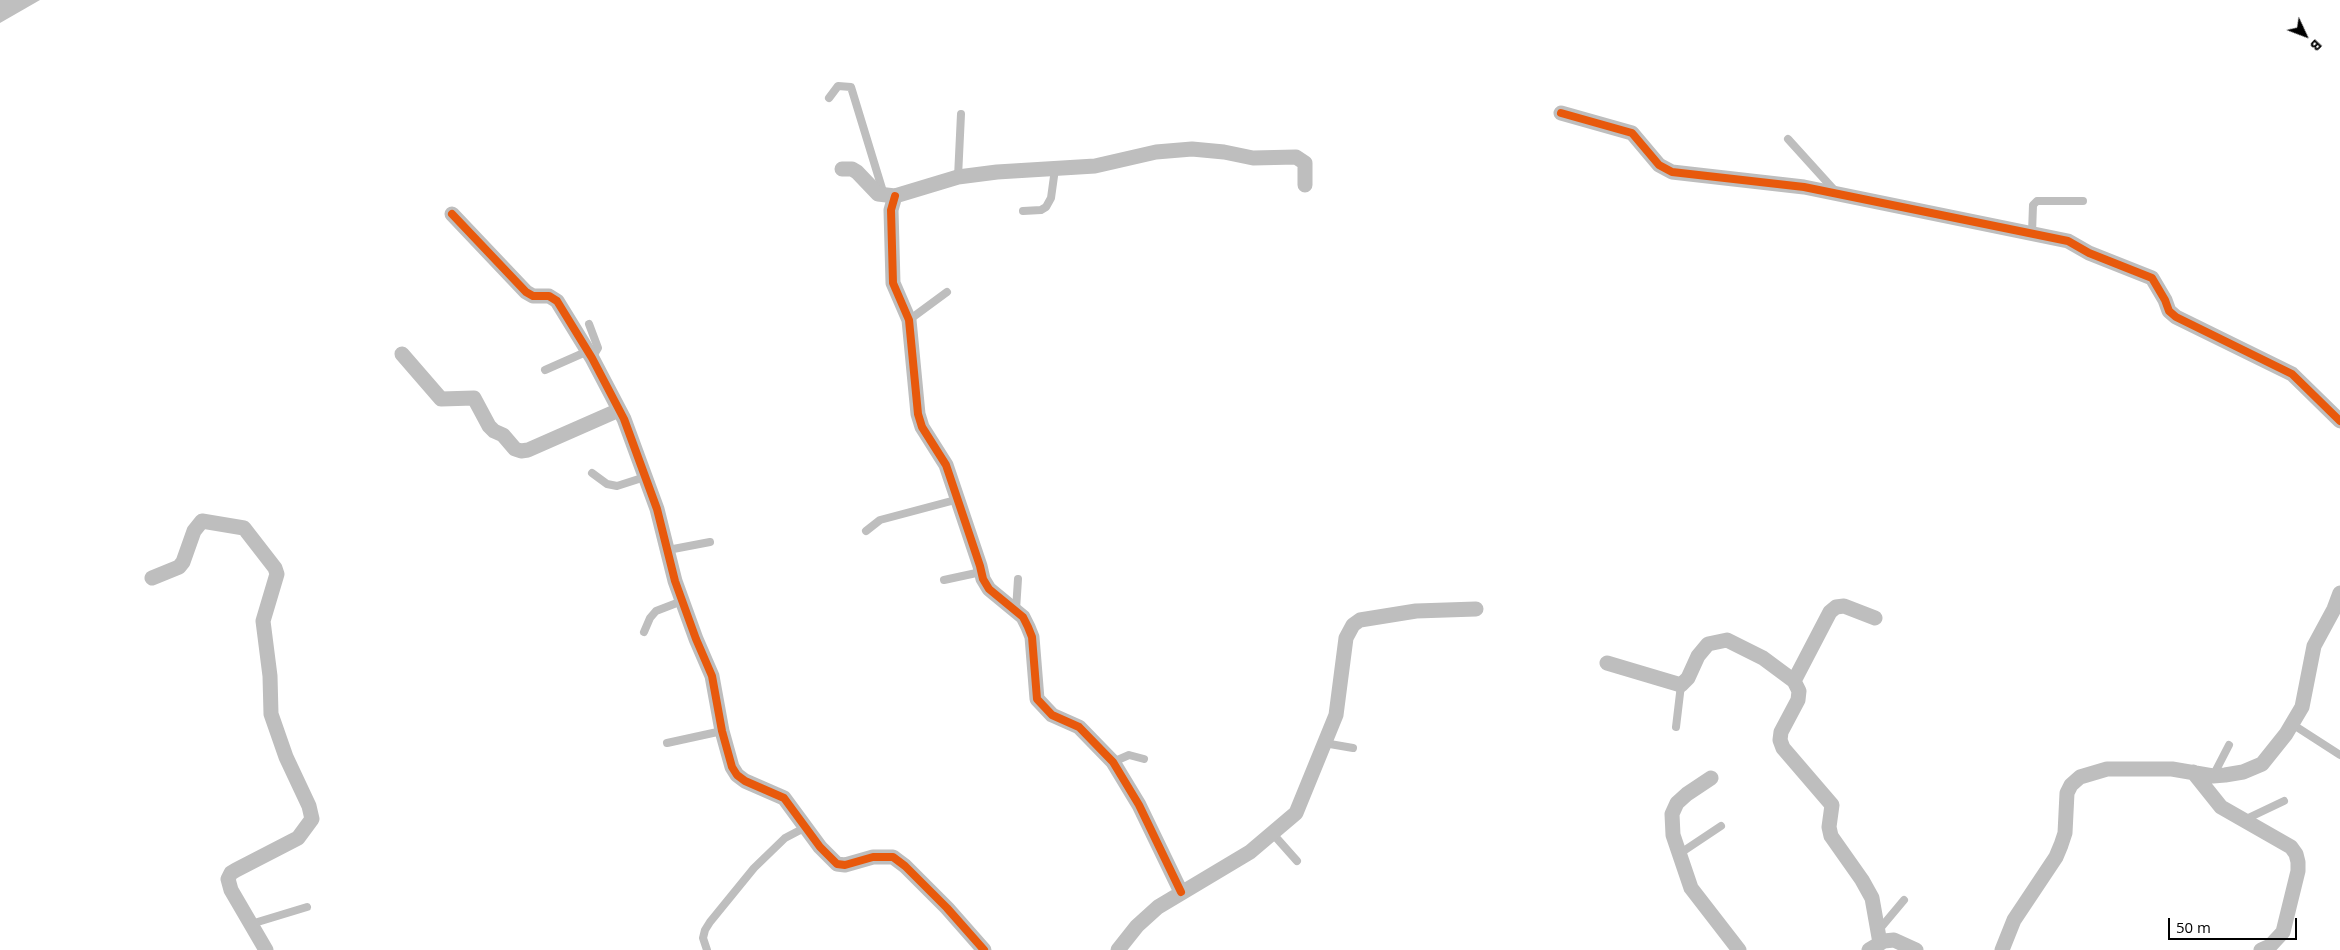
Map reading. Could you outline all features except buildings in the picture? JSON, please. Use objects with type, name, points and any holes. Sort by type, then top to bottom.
[{"type":"street","points":[[1560,113],[1632,133],[1659,165],[1672,172],[1804,186],[2068,241],[2089,253],[2152,278],[2169,311],[2176,317],[2292,374],[2340,421]]},
{"type":"street","points":[[842,169],[852,169],[875,192],[890,196],[958,177],[997,172],[1096,166],[1156,152],[1192,149],[1224,152],[1253,158],[1296,157],[1305,163],[1305,185]]},
{"type":"street","points":[[890,196],[892,210],[893,283],[909,320],[918,414],[922,427],[946,465],[982,580],[989,589],[1023,617],[1032,637],[1037,699],[1052,714],[1079,727],[1113,762],[1139,805],[1181,892]]},
{"type":"street","points":[[452,214],[526,292],[533,296],[548,296],[557,301],[590,355],[619,410],[657,509],[675,581],[696,640],[712,676],[722,731],[732,767],[737,775],[745,781],[784,798],[820,847],[838,864],[845,865],[873,857],[893,857],[905,866],[947,908],[984,950]]},
{"type":"street","points":[[402,354],[441,399],[474,398],[489,426],[503,436],[515,449],[521,451],[528,450],[619,410]]},
{"type":"street","points":[[152,578],[179,567],[183,562],[194,531],[202,521],[240,526],[256,542],[276,568],[277,574],[263,621],[270,676],[272,714],[286,757],[309,806],[312,818],[298,838],[231,873],[228,879],[229,885],[266,950]]},
{"type":"street","points":[[2002,950],[2014,920],[2056,858],[2062,845],[2065,833],[2067,793],[2071,785],[2080,777],[2107,769],[2146,768],[2194,772],[2213,776],[2244,772],[2262,764],[2272,754],[2302,707],[2314,646],[2334,609],[2340,593]]},
{"type":"street","points":[[1794,681],[1830,612],[1836,607],[1844,606],[1875,618]]},
{"type":"street","points":[[1118,950],[1136,926],[1158,907],[1231,864],[1273,834],[1296,813],[1338,707],[1346,638],[1353,625],[1360,620],[1416,611],[1476,609]]},
{"type":"street","points":[[1607,663],[1682,685],[1688,678],[1698,656],[1708,644],[1727,640],[1763,658],[1794,681],[1799,691],[1798,700],[1781,732],[1780,740],[1783,748],[1832,804],[1829,827],[1831,836],[1862,880],[1872,898],[1876,941],[1894,940],[1916,950]]},
{"type":"street","points":[[2194,772],[2221,807],[2242,821],[2290,846],[2298,862],[2283,932],[2270,946],[2261,950]]},
{"type":"street","points":[[1711,778],[1677,803],[1672,814],[1673,835],[1691,888],[1739,950]]},
{"type":"lane","points":[[829,98],[838,86],[851,87],[890,196]]},
{"type":"lane","points":[[958,177],[961,114]]},
{"type":"lane","points":[[1788,139],[1837,193]]},
{"type":"lane","points":[[1022,211],[1041,210],[1046,206],[1051,198],[1054,169]]},
{"type":"lane","points":[[2032,233],[2032,205],[2037,201],[2083,201]]},
{"type":"lane","points":[[909,320],[947,292]]},
{"type":"lane","points":[[545,370],[590,355],[598,348],[589,324]]},
{"type":"lane","points":[[592,473],[607,484],[617,486],[645,478]]},
{"type":"lane","points":[[866,531],[880,520],[958,499]]},
{"type":"lane","points":[[668,550],[710,542]]},
{"type":"lane","points":[[944,580],[981,572]]},
{"type":"lane","points":[[1016,610],[1018,579]]},
{"type":"lane","points":[[644,632],[650,618],[656,611],[682,601]]},
{"type":"lane","points":[[1676,727],[1682,685]]},
{"type":"lane","points":[[2292,724],[2340,755]]},
{"type":"lane","points":[[667,742],[722,731]]},
{"type":"lane","points":[[1324,743],[1352,748]]},
{"type":"lane","points":[[2213,776],[2229,745]]},
{"type":"lane","points":[[1113,762],[1129,755],[1144,759]]},
{"type":"lane","points":[[2242,821],[2284,801]]},
{"type":"lane","points":[[1678,854],[1721,826]]},
{"type":"lane","points":[[707,950],[704,930],[710,922],[754,868],[791,834],[806,828]]},
{"type":"lane","points":[[1273,834],[1297,861]]},
{"type":"lane","points":[[1876,941],[1904,900]]},
{"type":"lane","points":[[251,924],[307,907]]},
{"type":"shaded area","points":[[0,0],[40,0],[0,23]]},
{"type":"cycle path","points":[[1561,113],[1632,133],[1659,165],[1672,172],[1804,187],[2068,241],[2089,253],[2152,278],[2169,311],[2176,317],[2292,374],[2340,421]]},
{"type":"cycle path","points":[[895,196],[891,210],[893,283],[909,320],[918,414],[922,427],[946,465],[983,579],[989,589],[1023,617],[1028,627],[1032,637],[1037,699],[1052,715],[1079,727],[1113,762],[1139,805],[1181,892]]},
{"type":"cycle path","points":[[452,214],[526,292],[533,296],[549,296],[557,301],[592,358],[624,419],[657,509],[675,581],[712,676],[722,731],[732,767],[737,775],[745,781],[784,798],[820,847],[837,864],[845,865],[873,857],[893,857],[905,866],[947,908],[984,950]]}]
